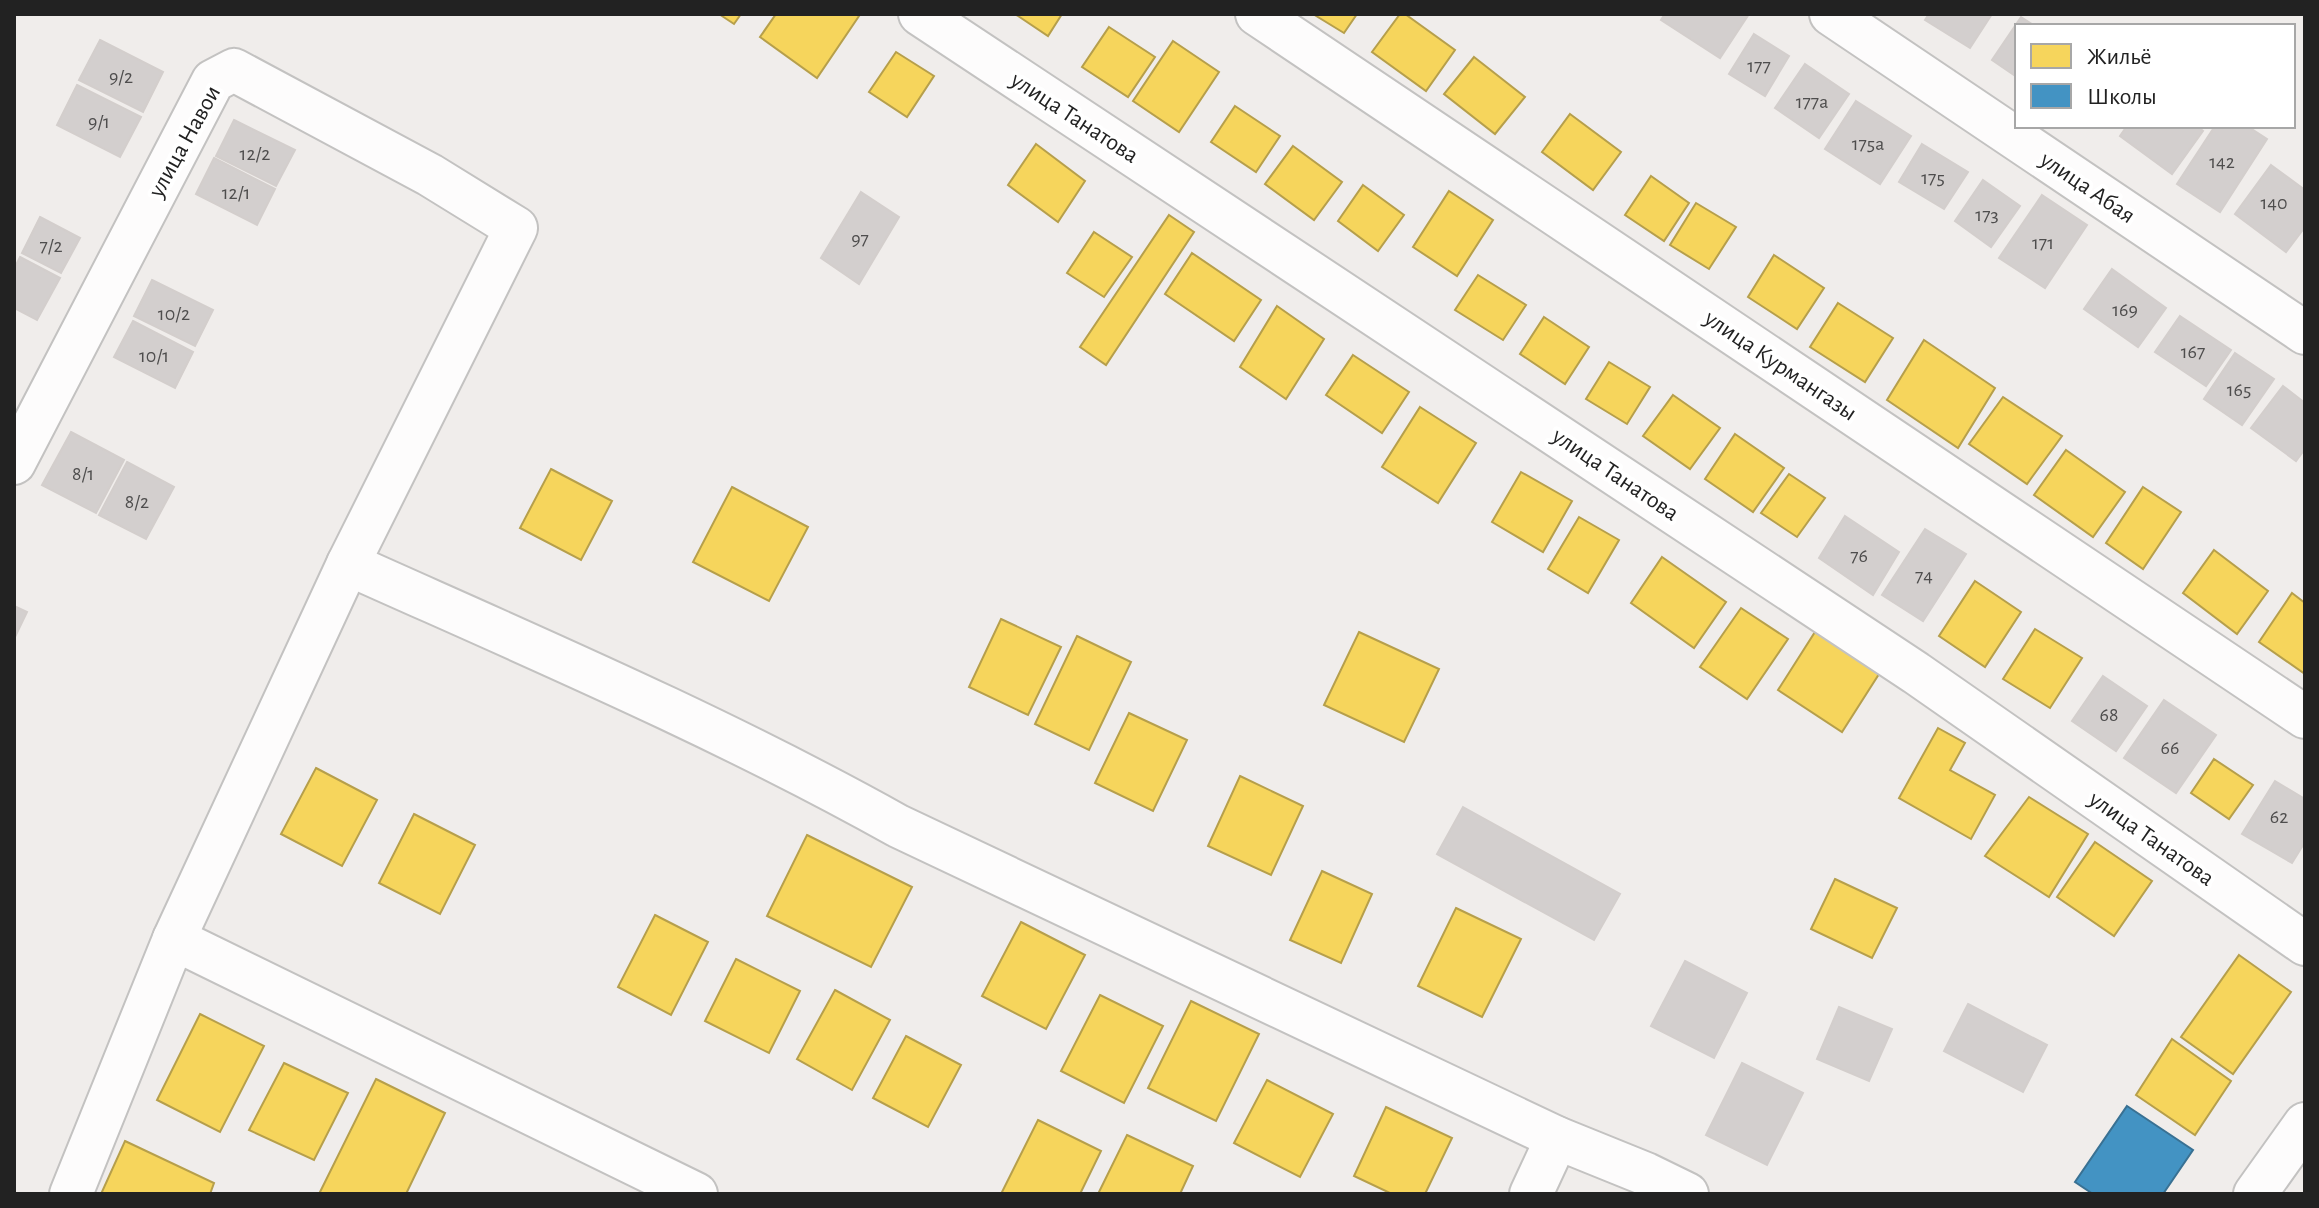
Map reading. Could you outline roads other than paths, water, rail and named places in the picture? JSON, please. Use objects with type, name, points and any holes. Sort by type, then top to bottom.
[{"type":"street","name":"улица Танатова","points":[[920,14],[1916,673],[2305,944]]},
{"type":"street","name":"улица Курмангазы","points":[[1257,14],[2305,717]]},
{"type":"street","name":"улица Абая","points":[[1831,14],[2305,333]]},
{"type":"street","name":"улица Навои","points":[[14,463],[213,81],[234,70],[430,175],[516,228],[348,564]]},
{"type":"street","points":[[71,1194],[174,939],[348,564],[653,701],[835,791],[898,826],[1557,1138],[1687,1194]]},
{"type":"street","points":[[174,939],[696,1194]]},
{"type":"street","points":[[2255,1194],[2305,1124]]},
{"type":"street","points":[[1531,1194],[1557,1138]]}]
